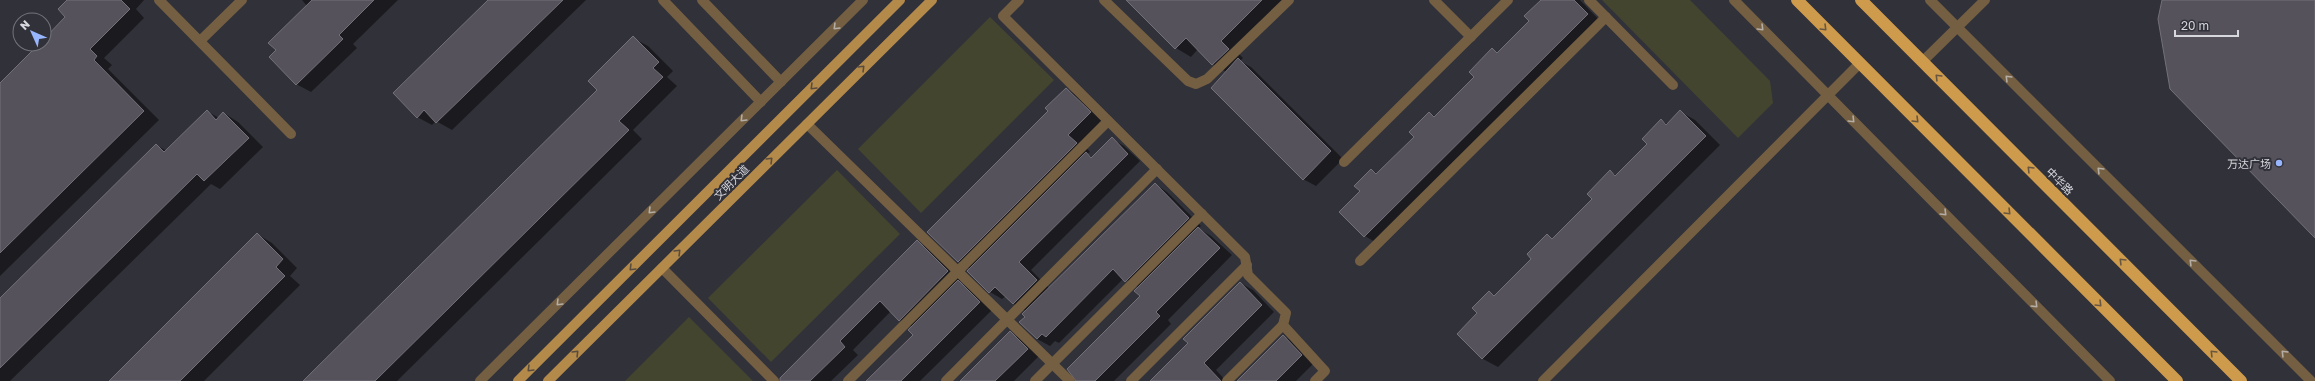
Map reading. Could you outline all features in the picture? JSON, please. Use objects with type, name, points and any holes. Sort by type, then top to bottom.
[{"type":"highway","points":[[1796,0],[2177,381]]},
{"type":"highway","name":"中华路","points":[[1861,0],[2241,381]]},
{"type":"main road","name":"文明大道","points":[[518,381],[900,0]]},
{"type":"main road","name":"文明大道","points":[[548,381],[932,0]]},
{"type":"street","points":[[159,0],[291,134]]},
{"type":"street","points":[[200,41],[242,0]]},
{"type":"street","points":[[663,0],[761,102]]},
{"type":"street","points":[[702,0],[781,82]]},
{"type":"street","points":[[480,381],[863,0]]},
{"type":"street","points":[[1019,0],[1003,16],[1245,257],[1248,275],[1286,313],[1282,326],[1227,381]]},
{"type":"street","points":[[1104,0],[1188,81],[1196,84],[1207,79],[1288,0]]},
{"type":"street","points":[[1434,0],[1471,37]]},
{"type":"street","points":[[1344,162],[1508,0]]},
{"type":"street","points":[[1589,0],[1673,85]]},
{"type":"street","points":[[1734,0],[2110,381]]},
{"type":"street","points":[[1930,0],[2311,381]]},
{"type":"street","points":[[1922,62],[1985,0]]},
{"type":"street","points":[[1360,261],[1606,17]]},
{"type":"street","points":[[1543,381],[1860,63]]},
{"type":"street","points":[[848,381],[1108,121]]},
{"type":"street","points":[[807,124],[1070,381]]},
{"type":"street","points":[[946,381],[1157,169]]},
{"type":"street","points":[[1035,381],[1202,214]]},
{"type":"street","points":[[1131,381],[1246,265]]},
{"type":"street","points":[[662,268],[774,381]]},
{"type":"street","points":[[1282,326],[1325,371],[1315,381]]},
{"type":"green space","points":[[1602,0],[1690,0],[1770,81],[1773,103],[1738,138]]},
{"type":"green space","points":[[990,17],[1054,80],[921,213],[858,149]]},
{"type":"green space","points":[[837,170],[900,234],[771,362],[708,298]]},
{"type":"green space","points":[[689,317],[753,381],[625,381]]},
{"type":"building","points":[[67,0],[121,0],[130,9],[90,49],[97,56],[94,60],[144,111],[0,253],[0,83],[31,52],[52,52],[52,31],[65,17],[58,9]]},
{"type":"building","points":[[312,0],[374,0],[339,35],[343,39],[296,85],[269,57],[276,50],[268,43]]},
{"type":"building","points":[[488,0],[563,0],[436,123],[424,110],[417,118],[393,93]]},
{"type":"building","points":[[1126,0],[1262,0],[1221,41],[1229,49],[1212,65],[1186,38],[1175,49]]},
{"type":"building","points":[[1541,0],[1574,0],[1588,14],[1364,237],[1339,212],[1360,191],[1354,186],[1371,169],[1376,174],[1414,137],[1409,132],[1429,112],[1434,117],[1474,77],[1469,72],[1492,48],[1497,53],[1529,21],[1524,16]]},
{"type":"building","name":"万达广场","points":[[2162,0],[2315,0],[2315,238],[2170,89],[2158,19]]},
{"type":"building","points":[[633,36],[659,62],[653,68],[663,77],[619,121],[629,130],[375,381],[303,381],[597,90],[588,81]]},
{"type":"building","points":[[1238,58],[1331,151],[1303,180],[1211,88]]},
{"type":"building","points":[[1066,88],[1091,112],[1068,135],[1077,143],[958,262],[927,232],[1048,111],[1045,108]]},
{"type":"building","points":[[207,110],[216,120],[223,112],[249,138],[204,181],[197,174],[0,368],[0,298],[156,144],[164,152]]},
{"type":"building","points":[[1680,110],[1706,136],[1482,359],[1457,334],[1477,313],[1472,308],[1489,291],[1494,296],[1531,259],[1527,254],[1547,234],[1552,239],[1592,199],[1587,194],[1610,170],[1615,176],[1647,144],[1642,139],[1661,119],[1666,125]]},
{"type":"building","points":[[1112,137],[1128,154],[1019,262],[1037,280],[1013,304],[995,287],[989,293],[967,271],[1086,152],[1091,158]]},
{"type":"building","points":[[1155,183],[1189,218],[1125,282],[1113,269],[1046,337],[1042,334],[1037,339],[1019,322],[1025,317],[1022,314]]},
{"type":"building","points":[[1198,227],[1220,248],[1156,312],[1160,316],[1095,381],[1076,381],[1067,369],[1140,296],[1134,291]]},
{"type":"building","points":[[257,233],[283,259],[276,267],[285,276],[180,381],[109,381]]},
{"type":"building","points":[[917,240],[948,271],[899,321],[880,301],[840,341],[845,347],[810,381],[780,381],[780,378]]},
{"type":"building","points":[[958,280],[980,302],[901,381],[866,381],[913,335],[908,330]]},
{"type":"building","points":[[1240,282],[1262,305],[1204,363],[1221,381],[1150,381],[1188,343],[1183,339]]},
{"type":"building","points":[[1010,331],[1028,349],[995,381],[960,381]]},
{"type":"building","points":[[1283,335],[1302,355],[1276,381],[1237,381]]},
{"type":"place","name":"万达广场","points":[[2279,163]]}]
